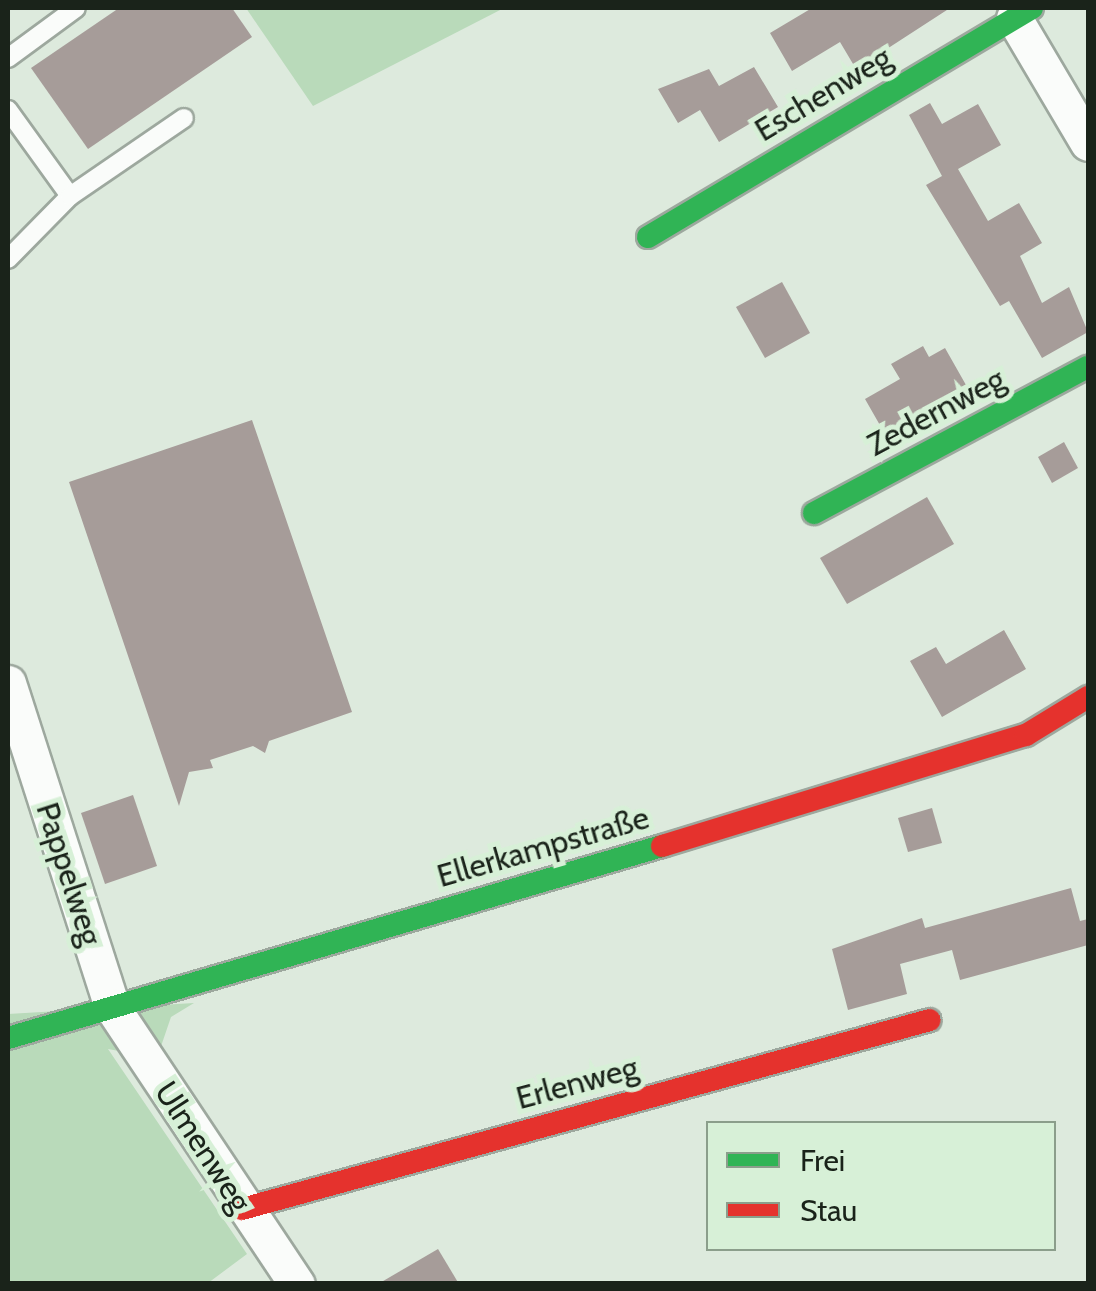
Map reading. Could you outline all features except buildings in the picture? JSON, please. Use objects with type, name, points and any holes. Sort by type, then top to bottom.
[{"type":"street","points":[[1023,13],[1088,143]]},
{"type":"street","name":"Eschenweg","points":[[648,237],[1023,13]]},
{"type":"street","name":"Zedernweg","points":[[814,513],[1088,367]]},
{"type":"street","name":"Pappelweg","points":[[8,683],[112,1007]]},
{"type":"street","name":"Ellerkampstraße","points":[[8,1038],[875,783],[1026,734],[1088,697]]},
{"type":"street","name":"Ulmenweg","points":[[112,1007],[242,1209],[297,1284]]},
{"type":"street","name":"Erlenweg","points":[[242,1209],[930,1020]]},
{"type":"lane","points":[[8,58],[76,8]]},
{"type":"lane","points":[[8,110],[70,196]]},
{"type":"lane","points":[[8,260],[70,196],[184,118]]},
{"type":"green space","points":[[246,8],[504,8],[313,106]]},
{"type":"green space","points":[[194,1003],[171,1017],[157,1058],[108,1049],[247,1254],[208,1283],[8,1284],[8,1014]]},
{"type":"traffic: fast","points":[[648,237],[1032,8]]},
{"type":"traffic: fast","points":[[814,513],[1088,367]]},
{"type":"traffic: fast","points":[[8,1038],[662,846]]},
{"type":"traffic: jam","points":[[662,846],[1026,735],[1088,697]]},
{"type":"traffic: jam","points":[[242,1209],[930,1020]]}]
